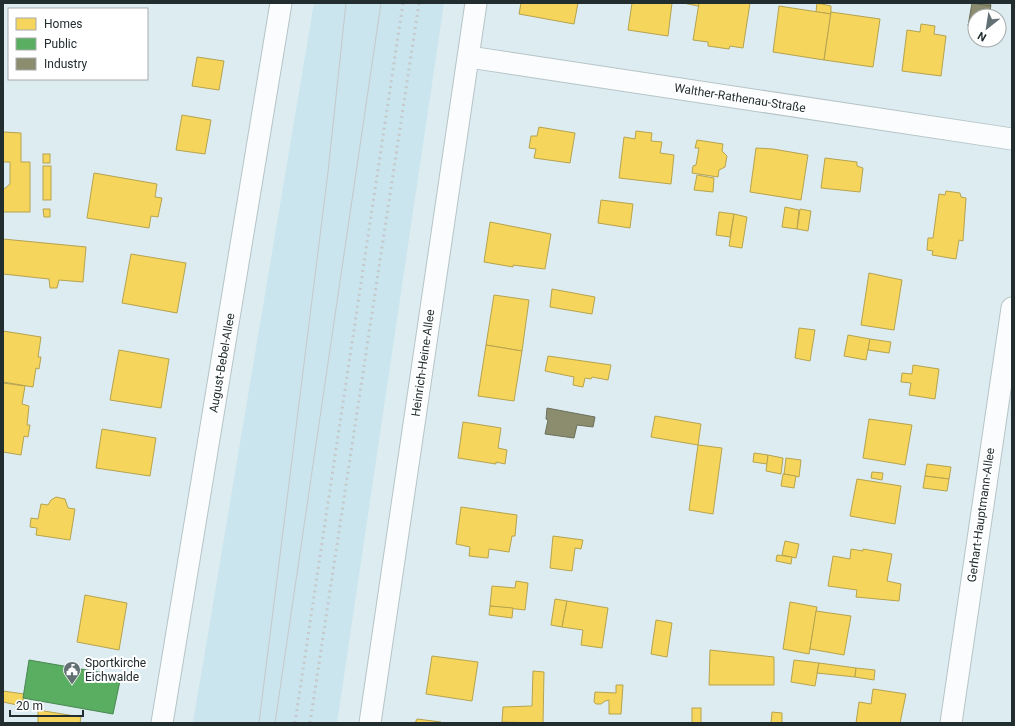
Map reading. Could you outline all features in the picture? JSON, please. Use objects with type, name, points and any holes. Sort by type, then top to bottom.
[{"type":"street","name":"August-Bebel-Allee","points":[[162,723],[281,3]]},
{"type":"street","name":"Heinrich-Heine-Allee","points":[[370,723],[476,3]]},
{"type":"street","name":"Walther-Rathenau-Straße","points":[[469,57],[1012,139]]},
{"type":"street","name":"Gerhart-Hauptmann-Allee","points":[[951,723],[1012,308]]},
{"type":"shaded area","points":[[314,3],[444,3],[337,723],[193,723]]},
{"type":"building: Homes","points":[[521,3],[578,3],[574,24],[519,14]]},
{"type":"building: Homes","points":[[632,3],[672,3],[668,36],[628,30]]},
{"type":"building: Homes","points":[[683,3],[699,3],[698,6]]},
{"type":"building: Homes","points":[[699,3],[750,3],[743,48],[730,46],[729,49],[708,46],[708,42],[693,40]]},
{"type":"building: Homes","points":[[817,3],[831,6],[831,14],[816,12]]},
{"type":"building: Homes","points":[[779,6],[831,14],[824,60],[773,52]]},
{"type":"building: Homes","points":[[831,12],[880,19],[873,67],[824,60]]},
{"type":"building: Homes","points":[[921,24],[935,26],[934,34],[946,36],[941,76],[902,71],[907,30],[920,32]]},
{"type":"building: Homes","points":[[197,57],[224,61],[219,90],[192,86]]},
{"type":"building: Homes","points":[[182,115],[211,120],[205,154],[176,150]]},
{"type":"building: Homes","points":[[539,127],[575,133],[570,163],[534,158],[536,149],[529,148],[531,136],[537,136]]},
{"type":"building: Homes","points":[[636,131],[652,133],[651,141],[662,142],[660,153],[674,155],[671,184],[619,178],[624,137],[635,139]]},
{"type":"building: Homes","points":[[3,132],[21,133],[21,162],[30,162],[30,212],[3,212],[3,190],[10,184],[10,162],[3,162]]},
{"type":"building: Homes","points":[[697,140],[723,144],[722,151],[727,156],[725,167],[719,170],[718,177],[692,173],[693,166],[696,165],[699,148],[695,148]]},
{"type":"building: Homes","points":[[756,148],[773,149],[808,155],[801,200],[750,192]]},
{"type":"building: Homes","points":[[43,154],[50,154],[50,163],[43,163]]},
{"type":"building: Homes","points":[[825,158],[857,162],[857,166],[863,168],[860,192],[821,188]]},
{"type":"building: Homes","points":[[43,166],[51,166],[51,200],[43,200]]},
{"type":"building: Homes","points":[[94,173],[157,184],[155,197],[162,198],[158,217],[151,216],[149,228],[87,218]]},
{"type":"building: Homes","points":[[697,175],[714,178],[713,192],[694,190]]},
{"type":"building: Homes","points":[[946,191],[960,193],[961,197],[966,198],[963,241],[959,240],[956,259],[932,255],[933,251],[927,250],[928,238],[933,238],[939,194],[945,195]]},
{"type":"building: Homes","points":[[601,200],[633,204],[630,228],[598,223]]},
{"type":"building: Homes","points":[[785,207],[799,210],[797,229],[782,227]]},
{"type":"building: Homes","points":[[43,209],[50,209],[50,217],[44,217]]},
{"type":"building: Homes","points":[[800,209],[811,211],[808,231],[797,229]]},
{"type":"building: Homes","points":[[719,212],[734,214],[730,237],[716,235]]},
{"type":"building: Homes","points":[[734,214],[747,217],[742,248],[729,246]]},
{"type":"building: Homes","points":[[490,222],[551,234],[545,269],[513,265],[513,267],[484,262]]},
{"type":"building: Homes","points":[[3,239],[86,247],[83,282],[59,280],[57,288],[50,288],[49,279],[3,274]]},
{"type":"building: Homes","points":[[131,254],[186,263],[177,313],[122,303]]},
{"type":"building: Homes","points":[[869,273],[902,280],[894,330],[861,325]]},
{"type":"building: Homes","points":[[552,289],[595,297],[592,314],[550,307]]},
{"type":"building: Homes","points":[[494,295],[529,300],[522,351],[486,345]]},
{"type":"building: Homes","points":[[799,328],[815,330],[810,361],[795,358]]},
{"type":"building: Homes","points":[[3,331],[41,337],[38,357],[41,357],[39,369],[36,368],[33,387],[3,382]]},
{"type":"building: Homes","points":[[848,335],[870,339],[866,360],[844,356]]},
{"type":"building: Homes","points":[[870,339],[891,342],[889,353],[868,350]]},
{"type":"building: Homes","points":[[486,345],[522,351],[514,401],[478,396]]},
{"type":"building: Homes","points":[[119,350],[169,359],[161,408],[110,400]]},
{"type":"building: Homes","points":[[548,356],[611,365],[608,380],[592,377],[591,379],[585,378],[583,387],[573,385],[574,377],[545,371]]},
{"type":"building: Homes","points":[[913,365],[939,369],[935,399],[909,395],[911,383],[901,382],[902,373],[912,374]]},
{"type":"building: Homes","points":[[3,383],[25,386],[22,404],[29,406],[27,425],[30,425],[28,437],[24,436],[21,455],[3,452]]},
{"type":"building: Homes","points":[[655,416],[701,424],[698,445],[651,437]]},
{"type":"building: Homes","points":[[869,419],[912,425],[905,465],[863,458]]},
{"type":"building: Homes","points":[[463,422],[501,428],[498,448],[507,450],[505,464],[458,458]]},
{"type":"building: Homes","points":[[102,429],[156,438],[150,476],[96,468]]},
{"type":"building: Homes","points":[[698,445],[722,448],[713,514],[689,510]]},
{"type":"building: Homes","points":[[754,453],[768,455],[767,464],[753,462]]},
{"type":"building: Homes","points":[[768,455],[783,458],[781,474],[766,471]]},
{"type":"building: Homes","points":[[786,458],[801,460],[799,477],[784,474]]},
{"type":"building: Homes","points":[[927,464],[951,467],[949,479],[925,476]]},
{"type":"building: Homes","points":[[872,472],[883,473],[882,480],[871,478]]},
{"type":"building: Homes","points":[[783,474],[796,476],[794,488],[781,486]]},
{"type":"building: Homes","points":[[925,476],[949,479],[947,491],[923,488]]},
{"type":"building: Homes","points":[[857,479],[901,486],[895,524],[850,516]]},
{"type":"building: Homes","points":[[56,497],[65,499],[68,508],[75,509],[70,540],[36,535],[37,528],[30,527],[31,518],[38,519],[41,504],[48,505],[51,500]]},
{"type":"building: Homes","points":[[461,507],[517,515],[515,536],[512,536],[509,552],[489,549],[488,558],[469,556],[470,547],[456,544]]},
{"type":"building: Homes","points":[[553,536],[583,540],[581,549],[575,548],[572,571],[550,568]]},
{"type":"building: Homes","points":[[785,541],[799,544],[796,558],[782,555]]},
{"type":"building: Homes","points":[[851,549],[863,551],[863,549],[892,554],[887,581],[901,584],[899,601],[856,597],[857,590],[828,586],[833,556],[850,559]]},
{"type":"building: Homes","points":[[777,555],[792,557],[791,564],[776,561]]},
{"type":"building: Homes","points":[[516,581],[528,583],[525,610],[490,606],[492,586],[515,588]]},
{"type":"building: Homes","points":[[85,595],[127,603],[119,650],[77,642]]},
{"type":"building: Homes","points":[[555,599],[567,601],[562,627],[551,625]]},
{"type":"building: Homes","points":[[567,601],[608,608],[602,648],[581,645],[583,630],[562,627]]},
{"type":"building: Homes","points":[[790,602],[817,607],[809,654],[783,649]]},
{"type":"building: Homes","points":[[490,606],[513,608],[512,618],[489,615]]},
{"type":"building: Homes","points":[[816,611],[851,616],[844,655],[810,649]]},
{"type":"building: Homes","points":[[656,620],[672,623],[667,657],[651,654]]},
{"type":"building: Homes","points":[[710,650],[774,657],[774,685],[709,685]]},
{"type":"building: Homes","points":[[432,656],[478,662],[472,701],[426,694]]},
{"type":"building: Homes","points":[[794,660],[819,663],[815,686],[791,682]]},
{"type":"building: Homes","points":[[819,663],[856,668],[855,677],[817,673]]},
{"type":"building: Homes","points":[[856,668],[875,670],[874,680],[855,677]]},
{"type":"building: Homes","points":[[533,671],[544,672],[543,723],[502,722],[503,707],[532,706]]},
{"type":"building: Homes","points":[[616,685],[623,685],[621,714],[609,714],[609,700],[601,704],[596,704],[594,702],[595,692],[616,693]]},
{"type":"building: Homes","points":[[873,689],[906,694],[900,723],[856,723],[859,702],[871,704]]},
{"type":"building: Homes","points":[[3,691],[24,694],[22,706],[3,702]]},
{"type":"building: Homes","points":[[692,708],[701,708],[701,723],[692,723]]},
{"type":"building: Homes","points":[[38,710],[81,717],[80,723],[38,723]]},
{"type":"building: Homes","points":[[772,712],[782,713],[782,723],[771,723]]},
{"type":"building: Homes","points":[[417,719],[441,722],[441,723],[415,723]]},
{"type":"building: Public","name":"Sportkirche Eichwalde","points":[[29,660],[121,676],[113,714],[23,698]]},
{"type":"building: Industry","points":[[972,3],[991,5],[990,8],[971,8]]},
{"type":"building: Industry","points":[[972,3],[991,3],[990,6]]},
{"type":"building: Industry","points":[[547,408],[595,417],[593,427],[577,425],[574,438],[545,434],[548,420],[546,419]]},
{"type":"tram line","points":[[259,723],[328,172],[346,3]]},
{"type":"tram line","points":[[275,723],[381,3]]},
{"type":"railway","points":[[295,723],[403,3]]},
{"type":"railway","points":[[310,723],[419,3]]},
{"type":"place","name":"Sportkirche Eichwalde","points":[[72,685]]}]
